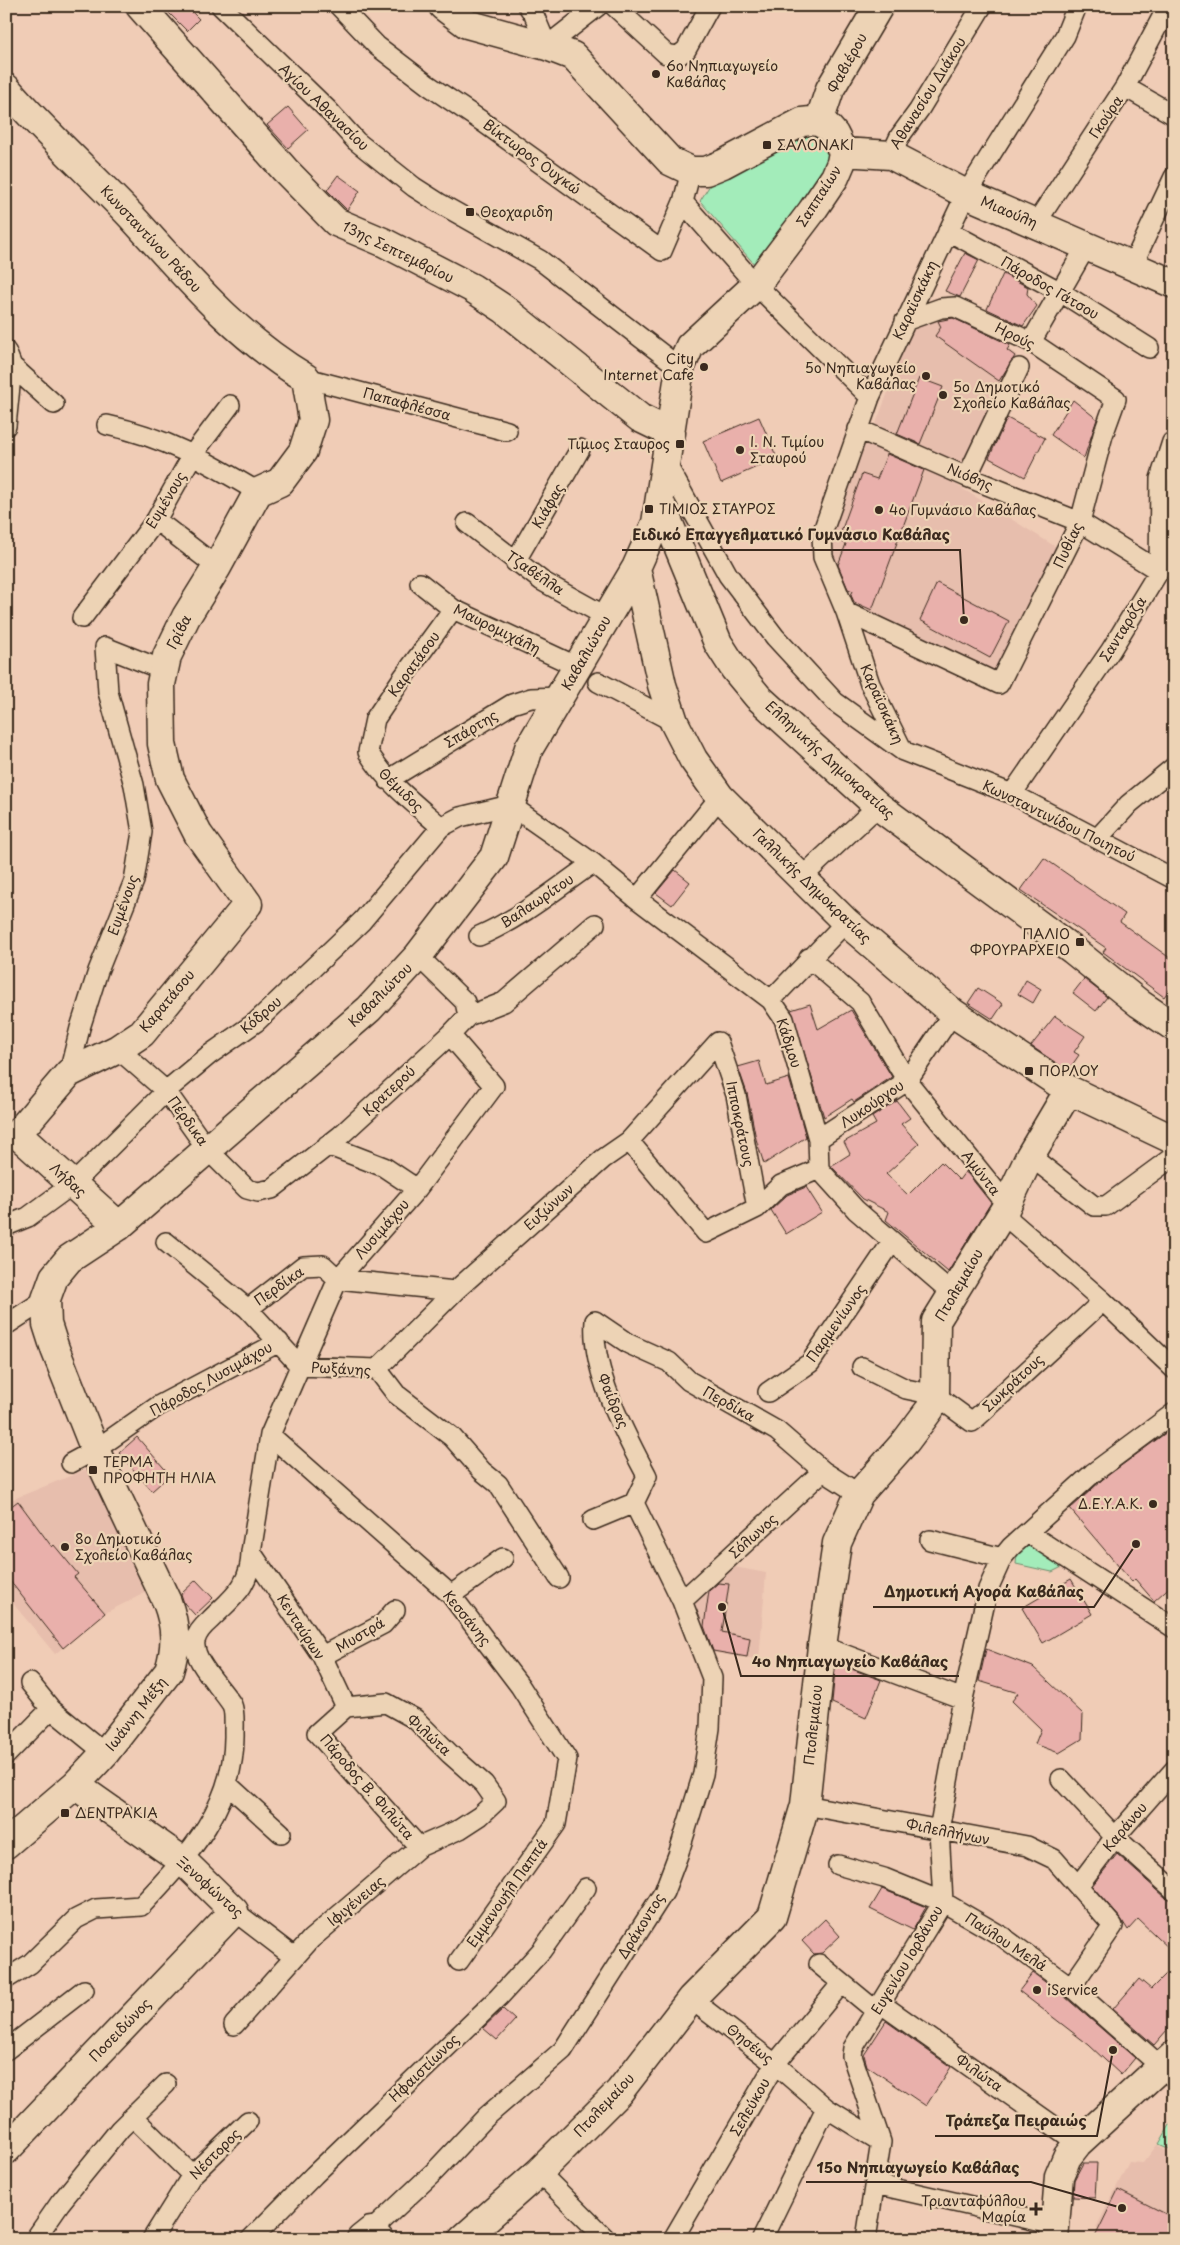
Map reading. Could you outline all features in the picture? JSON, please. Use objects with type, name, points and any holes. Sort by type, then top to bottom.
[{"type":"street","name":"13ης Σεπτεμβρίου","points":[[140,6],[285,170],[336,222],[383,242],[472,288],[504,309],[640,418],[671,433]]},
{"type":"street","name":"Αγίου Αθανασίου","points":[[221,6],[327,109],[356,141],[392,170],[439,203],[540,260],[680,368]]},
{"type":"street","name":"Βίκτωρος Ουγκώ","points":[[339,6],[377,46],[428,85],[483,122],[662,251],[682,202],[691,171]]},
{"type":"street","points":[[443,6],[467,24],[548,46],[573,56],[670,162],[691,171],[706,170],[723,164],[802,122],[819,122]]},
{"type":"street","points":[[528,6],[548,46]]},
{"type":"street","points":[[548,46],[598,6]]},
{"type":"street","points":[[614,6],[666,54],[678,56],[686,50],[710,6]]},
{"type":"street","name":"Φαβιέρου","points":[[819,122],[830,89],[879,6]]},
{"type":"street","name":"Αθανασίου Διάκου","points":[[891,155],[900,136],[919,110],[982,6]]},
{"type":"street","name":"Καραϊσκάκη","points":[[903,750],[870,684],[846,612],[823,558],[822,534],[870,397],[948,231],[966,194],[1065,36],[1077,6]]},
{"type":"street","name":"Γκούρα","points":[[1036,223],[1125,87],[1168,6]]},
{"type":"street","points":[[1125,87],[1174,115]]},
{"type":"street","name":"Κωνσταντίνου Ράδου","points":[[6,88],[130,216],[197,290],[236,327],[276,360],[306,378]]},
{"type":"street","name":"Σαππαίων","points":[[660,502],[680,368],[690,346],[756,285],[812,211],[842,163],[843,152],[834,134],[819,122]]},
{"type":"street","name":"Μιαούλη","points":[[843,152],[891,155],[966,194],[1174,284]]},
{"type":"street","points":[[1132,266],[1174,177]]},
{"type":"street","points":[[682,202],[756,285],[870,397]]},
{"type":"street","name":"Πάροδος Γάτσου","points":[[948,231],[1059,291],[1149,348]]},
{"type":"street","points":[[1031,342],[1087,245]]},
{"type":"street","name":"Ηρούς","points":[[905,321],[941,308],[955,307],[1031,342],[1116,398]]},
{"type":"street","points":[[9,358],[54,404]]},
{"type":"street","points":[[6,426],[9,358]]},
{"type":"street","points":[[967,476],[1019,368]]},
{"type":"street","points":[[107,425],[132,430],[193,454],[258,492],[280,482],[303,452],[313,420],[306,378]]},
{"type":"street","name":"Παπαφλέσσα","points":[[306,378],[508,431]]},
{"type":"street","name":"Πυθίας","points":[[846,612],[1000,684],[1080,522],[1103,435],[1116,398]]},
{"type":"street","name":"Ευμένους","points":[[82,618],[156,520],[193,454],[230,405]]},
{"type":"street","name":"Νιόβης","points":[[858,429],[1080,522],[1159,571]]},
{"type":"street","points":[[1159,571],[1160,479],[1172,442]]},
{"type":"street","name":"Κιάφας","points":[[515,562],[580,449]]},
{"type":"street","name":"Κωνσταντινίδου Ποιητού","points":[[666,463],[728,575],[775,637],[835,702],[903,750],[1012,794],[1174,879]]},
{"type":"street","name":"Γρίβα","points":[[248,904],[198,834],[170,780],[162,744],[160,711],[163,670],[167,656],[186,617],[217,567],[258,492]]},
{"type":"street","points":[[636,568],[653,530],[660,502]]},
{"type":"street","name":"Ελληνικής Δημοκρατίας","points":[[660,502],[718,643],[734,668],[758,697],[798,730],[878,806],[1073,950],[1171,1019]]},
{"type":"street","points":[[156,520],[217,567]]},
{"type":"street","name":"Τζαβέλλα","points":[[467,523],[542,581],[607,617]]},
{"type":"street","name":"Καβαλιώτου","points":[[46,1299],[54,1277],[69,1260],[119,1226],[369,1009],[418,956],[494,857],[529,748],[560,697],[588,674],[607,617],[636,568]]},
{"type":"street","name":"Γαλλικής Δημοκρατίας","points":[[636,568],[652,644],[674,722],[693,759],[720,797],[846,922],[953,1012],[1069,1090],[1174,1140]]},
{"type":"street","name":"Σανταρόζα","points":[[1012,794],[1111,650],[1159,571]]},
{"type":"street","name":"Μαυρομιχάλη","points":[[420,583],[453,609],[588,674],[674,722]]},
{"type":"street","name":"Καρατάσου","points":[[375,719],[453,609]]},
{"type":"street","name":"Ευμένους","points":[[69,1073],[80,1028],[98,971],[134,881],[142,832],[134,785],[108,692],[105,647],[163,670]]},
{"type":"street","name":"Σπάρτης","points":[[388,780],[512,704],[531,698],[560,697]]},
{"type":"street","name":"Θέμιδος","points":[[375,719],[368,752],[379,770],[388,780],[441,827]]},
{"type":"street","points":[[1098,838],[1129,804],[1174,767]]},
{"type":"street","points":[[637,899],[720,797]]},
{"type":"street","name":"Κόδρου","points":[[6,1226],[28,1218],[74,1184],[166,1091],[209,1055],[256,1022],[362,922],[441,827],[460,817],[510,805]]},
{"type":"street","name":"Κάδμου","points":[[510,805],[593,863],[637,899],[771,1000],[784,1019],[818,1139],[819,1169]]},
{"type":"street","points":[[802,878],[878,806]]},
{"type":"street","name":"Βαλαωρίτου","points":[[479,936],[501,927],[530,909],[593,863]]},
{"type":"street","name":"Καρατάσου","points":[[12,1137],[69,1073],[118,1049],[142,1033],[248,904]]},
{"type":"street","points":[[771,1000],[809,958],[846,922]]},
{"type":"street","points":[[450,1035],[468,1016],[504,1002],[595,924]]},
{"type":"street","points":[[418,956],[465,1002],[468,1016]]},
{"type":"street","name":"Αμύντα","points":[[809,958],[860,1002],[907,1081],[1000,1196],[1011,1221],[1103,1301],[1174,1368]]},
{"type":"street","name":"Λυκούργου","points":[[818,1139],[907,1081],[953,1012]]},
{"type":"street","name":"Κρατερού","points":[[258,1192],[272,1189],[340,1136],[450,1035]]},
{"type":"street","name":"Λυσιμάχου","points":[[6,1979],[30,1964],[76,1919],[96,1909],[141,1906],[183,1861],[214,1817],[227,1784],[234,1743],[233,1707],[195,1653],[195,1641],[199,1631],[238,1591],[251,1567],[251,1552],[270,1435],[338,1279],[417,1189],[494,1086],[450,1035]]},
{"type":"street","name":"Ευζώνων","points":[[376,1369],[455,1291],[603,1159],[629,1142],[718,1042]]},
{"type":"street","name":"Ιπποκράτους","points":[[718,1042],[736,1095],[757,1208]]},
{"type":"street","name":"Πέρδικα","points":[[118,1049],[166,1091],[207,1149],[248,1189],[258,1192]]},
{"type":"street","name":"Πτολεμαίου","points":[[463,2239],[539,2172],[619,2092],[691,1998],[772,1917],[804,1805],[822,1646],[837,1542],[859,1494],[906,1441],[930,1410],[935,1395],[936,1321],[952,1292],[1005,1209],[1030,1156],[1069,1090]]},
{"type":"street","name":"Λήδας","points":[[12,1137],[74,1184],[119,1226]]},
{"type":"street","points":[[629,1142],[706,1233],[757,1208],[781,1185],[819,1169],[856,1210],[952,1292]]},
{"type":"street","points":[[327,1145],[384,1167],[417,1189]]},
{"type":"street","points":[[1030,1156],[1094,1206],[1100,1207],[1106,1206],[1174,1156]]},
{"type":"street","name":"Ρωξάνης","points":[[166,1242],[248,1309],[300,1366],[376,1369],[396,1394],[452,1436],[482,1471],[498,1484],[559,1578]]},
{"type":"street","name":"Παρμενίωνος","points":[[768,1392],[810,1363],[892,1242]]},
{"type":"street","name":"Περδίκα","points":[[248,1309],[303,1266],[323,1265],[338,1279],[455,1291]]},
{"type":"street","points":[[6,1325],[46,1299]]},
{"type":"street","name":"Ιωάννη Μέξη","points":[[6,1844],[74,1785],[105,1753],[170,1671],[176,1639],[174,1622],[167,1602],[95,1450],[55,1349],[47,1324],[46,1299]]},
{"type":"street","name":"Σωκράτους","points":[[862,1367],[906,1389],[935,1395],[972,1422],[1103,1301]]},
{"type":"street","name":"Περδίκα","points":[[595,1321],[629,1344],[669,1362],[689,1381],[777,1431],[823,1472],[859,1494]]},
{"type":"street","name":"Φαίδρας","points":[[595,1321],[598,1366],[631,1445],[647,1476],[634,1503]]},
{"type":"street","name":"Πάροδος Λυσιμάχου","points":[[72,1463],[95,1450],[158,1406],[279,1342]]},
{"type":"street","points":[[930,1540],[1002,1558],[1011,1547],[1093,1473],[1174,1413]]},
{"type":"street","name":"Κεσσάνης","points":[[270,1435],[451,1595],[520,1686],[567,1759],[556,1824]]},
{"type":"street","name":"Σόλωνος","points":[[682,1601],[823,1472]]},
{"type":"street","points":[[593,1520],[634,1503]]},
{"type":"street","name":"Δράκοντος","points":[[370,2236],[486,2118],[563,2050],[664,1892],[678,1855],[703,1774],[710,1728],[712,1678],[682,1601],[634,1503]]},
{"type":"street","points":[[1028,1533],[1174,1628]]},
{"type":"street","name":"Κενταύρων","points":[[251,1552],[322,1656],[346,1707]]},
{"type":"street","points":[[451,1595],[503,1558]]},
{"type":"street","name":"Ευγενίου Ιορδάνου","points":[[866,2239],[880,2142],[852,2056],[853,2048],[943,1902],[939,1830],[963,1699],[986,1595],[1002,1558]]},
{"type":"street","name":"Μυστρά","points":[[322,1656],[383,1624],[395,1610]]},
{"type":"street","points":[[822,1646],[963,1699]]},
{"type":"street","points":[[30,1684],[51,1709],[105,1753]]},
{"type":"street","name":"Φιλώτα","points":[[346,1707],[386,1703],[415,1719],[484,1784],[496,1801]]},
{"type":"street","name":"Πάροδος Β. Φιλώτα","points":[[346,1707],[317,1733],[419,1847]]},
{"type":"street","points":[[6,1755],[51,1709]]},
{"type":"street","name":"Καράνου","points":[[1078,1886],[1115,1837],[1174,1770]]},
{"type":"street","points":[[1061,1779],[1115,1837],[1172,1886]]},
{"type":"street","points":[[227,1784],[281,1833]]},
{"type":"street","name":"Ξενοφώντος","points":[[74,1785],[183,1861],[234,1911],[294,1957]]},
{"type":"street","name":"Ιφιγένειας","points":[[234,2025],[311,1939],[419,1847],[460,1829],[480,1816],[496,1801]]},
{"type":"street","name":"Φιλελλήνων","points":[[804,1805],[1027,1846],[1054,1859],[1113,1926],[1071,1987]]},
{"type":"street","name":"Εμμανουήλ Παππά","points":[[459,1961],[556,1824]]},
{"type":"street","name":"Παύλου Μελά","points":[[838,1865],[884,1878],[943,1902],[1003,1937],[1071,1987],[1170,2066]]},
{"type":"street","name":"Ηφαιστίωνος","points":[[251,2239],[314,2175],[499,1997],[542,1950],[586,1888]]},
{"type":"street","name":"Ποσειδώνος","points":[[6,2150],[234,1911]]},
{"type":"street","name":"Φιλώτα","points":[[819,1964],[841,1984],[878,2007],[1078,2143]]},
{"type":"street","name":"Σελεύκου","points":[[675,2238],[775,2064],[841,1984]]},
{"type":"street","points":[[6,2050],[84,1990]]},
{"type":"street","name":"Θησέως","points":[[691,1998],[775,2064],[826,2108],[880,2142]]},
{"type":"street","points":[[875,2184],[1055,2232],[1059,2176],[1067,2157],[1078,2143],[1170,2066]]},
{"type":"street","points":[[36,2239],[66,2196],[120,2129],[166,2084]]},
{"type":"street","points":[[762,2239],[826,2108]]},
{"type":"street","points":[[133,2117],[192,2175]]},
{"type":"street","name":"Νέστορος","points":[[152,2239],[192,2175],[248,2121]]},
{"type":"street","points":[[539,2172],[605,2238]]},
{"type":"shaded area","name":"5ο Δημοτικό Σχολείο Καβάλας","points":[[950,312],[1017,355],[964,473],[872,434],[913,327]]},
{"type":"shaded area","points":[[867,438],[939,474],[1064,552],[1003,682],[849,611],[828,554],[831,527]]},
{"type":"shaded area","name":"8ο Δημοτικό Σχολείο Καβάλας","points":[[90,1468],[145,1593],[107,1612],[55,1654],[6,1595],[6,1502]]},
{"type":"shaded area","points":[[729,1566],[766,1573],[759,1660],[703,1651],[692,1631],[697,1594]]},
{"type":"shaded area","points":[[1157,2145],[1174,2154],[1174,2204],[1158,2239],[1118,2239],[1096,2228],[1129,2162],[1143,2163]]},
{"type":"green space","points":[[803,129],[824,139],[832,165],[755,265],[700,201],[710,185],[792,132]]},
{"type":"green space","points":[[1025,1546],[1035,1547],[1062,1567],[1052,1572],[1016,1564],[1017,1553]]},
{"type":"green space","points":[[1174,2118],[1174,2151],[1159,2144]]},
{"type":"building","points":[[162,6],[186,6],[199,19],[187,31]]},
{"type":"building","points":[[288,107],[308,130],[288,148],[267,125]]},
{"type":"building","points":[[338,175],[360,191],[347,210],[327,190]]},
{"type":"building","points":[[965,253],[979,260],[960,297],[945,291]]},
{"type":"building","points":[[1003,274],[1028,287],[1027,294],[1037,306],[1023,326],[987,309]]},
{"type":"building","points":[[953,318],[1010,345],[1007,350],[1015,356],[999,381],[935,336],[941,327],[938,321]]},
{"type":"building","points":[[919,378],[943,387],[920,444],[897,434]]},
{"type":"building","points":[[1073,400],[1097,419],[1084,458],[1051,435]]},
{"type":"building","name":"Ι. Ν. Τιμίου Σταυρού","points":[[759,417],[777,458],[721,483],[703,441]]},
{"type":"building","points":[[1007,418],[1045,438],[1025,477],[989,458]]},
{"type":"building","name":"4ο Γυμνάσιο Καβάλας","points":[[887,454],[924,470],[872,610],[854,602],[851,595],[853,591],[848,589],[838,565],[846,544],[838,540],[862,474],[877,479]]},
{"type":"building","points":[[937,583],[1009,621],[990,658],[920,620]]},
{"type":"building","points":[[1044,858],[1125,914],[1120,922],[1174,961],[1174,983],[1164,997],[1103,952],[1106,948],[1021,890]]},
{"type":"building","points":[[675,870],[690,882],[672,905],[656,893]]},
{"type":"building","points":[[1084,979],[1107,997],[1096,1011],[1073,993]]},
{"type":"building","points":[[1026,980],[1041,989],[1033,1003],[1018,994]]},
{"type":"building","points":[[978,988],[1003,1004],[993,1019],[968,1003]]},
{"type":"building","points":[[810,1004],[818,1029],[851,1010],[892,1077],[854,1102],[852,1099],[824,1117],[791,1010]]},
{"type":"building","points":[[1055,1016],[1085,1036],[1074,1052],[1079,1055],[1068,1071],[1031,1046]]},
{"type":"building","points":[[759,1061],[766,1085],[789,1078],[806,1137],[764,1164],[756,1139],[747,1093],[738,1067]]},
{"type":"building","points":[[897,1101],[910,1118],[901,1124],[919,1144],[886,1174],[908,1195],[941,1162],[959,1180],[965,1172],[968,1174],[991,1203],[948,1272],[886,1220],[889,1212],[863,1199],[831,1166],[850,1154],[844,1142],[876,1124],[872,1117]]},
{"type":"building","points":[[806,1187],[822,1212],[786,1234],[771,1210],[787,1195]]},
{"type":"building","points":[[1167,1432],[1174,1440],[1174,1583],[1154,1601],[1135,1579],[1132,1582],[1070,1509],[1103,1479]]},
{"type":"building","points":[[137,1437],[170,1475],[152,1491],[119,1453]]},
{"type":"building","points":[[18,1501],[52,1547],[54,1545],[78,1574],[74,1577],[105,1613],[63,1648],[6,1576],[6,1510]]},
{"type":"building","points":[[1071,1579],[1092,1614],[1043,1643],[1022,1608]]},
{"type":"building","points":[[196,1580],[213,1598],[195,1615],[184,1603],[181,1594]]},
{"type":"building","points":[[718,1583],[729,1584],[722,1632],[750,1638],[747,1657],[713,1651],[704,1626],[709,1591]]},
{"type":"building","points":[[986,1649],[1033,1667],[1083,1714],[1082,1739],[1059,1753],[1035,1744],[1041,1729],[1012,1701],[1018,1693],[979,1681]]},
{"type":"building","points":[[838,1664],[881,1680],[866,1718],[832,1703],[835,1669]]},
{"type":"building","points":[[1117,1854],[1166,1898],[1174,1901],[1174,1953],[1138,1919],[1128,1930],[1121,1919],[1092,1886]]},
{"type":"building","points":[[882,1889],[926,1907],[913,1930],[870,1909]]},
{"type":"building","points":[[825,1919],[840,1936],[822,1953],[814,1954],[802,1941]]},
{"type":"building","points":[[1174,1966],[1174,2022],[1154,2045],[1113,2009],[1139,1979],[1151,1989]]},
{"type":"building","points":[[1033,1973],[1064,1996],[1135,2058],[1121,2075],[1089,2045],[1019,1991]]},
{"type":"building","points":[[503,2009],[515,2020],[497,2040],[483,2028]]},
{"type":"building","points":[[886,2021],[951,2067],[926,2106],[867,2066],[864,2055]]},
{"type":"building","points":[[1083,2163],[1097,2163],[1095,2198],[1073,2197],[1074,2180]]},
{"type":"building","points":[[1118,2190],[1174,2218],[1174,2239],[1094,2239]]},
{"type":"place","name":"6ο Νηπιαγωγείο Καβάλας","points":[[656,74]]},
{"type":"place","name":"ΣΑΛΟΝΑΚΙ","points":[[767,145]]},
{"type":"place","name":"Θεοχαριδη","points":[[470,212]]},
{"type":"place","name":"City Internet Cafe","points":[[704,367]]},
{"type":"place","name":"5ο Νηπιαγωγείο Καβάλας","points":[[926,376]]},
{"type":"place","name":"5ο Δημοτικό Σχολείο Καβάλας","points":[[943,395]]},
{"type":"place","name":"Τιμιος Σταυρος","points":[[680,444]]},
{"type":"place","name":"Ι. Ν. Τιμίου Σταυρού","points":[[740,450]]},
{"type":"place","name":"ΤΙΜΙΟΣ ΣΤΑΥΡΟΣ","points":[[649,509]]},
{"type":"place","name":"4ο Γυμνάσιο Καβάλας","points":[[879,510]]},
{"type":"place","name":"Ειδικό Επαγγελματικό Γυμνάσιο Καβάλας","points":[[964,620]]},
{"type":"place","name":"ΠΑΛΙΟ ΦΡΟΥΡΑΡΧΕΙΟ","points":[[1080,942]]},
{"type":"place","name":"ΠΟΡΛΟΥ","points":[[1029,1071]]},
{"type":"place","name":"ΤΕΡΜΑ ΠΡΟΦΗΤΗ ΗΛΙΑ","points":[[93,1470]]},
{"type":"place","name":"Δ.Ε.Υ.Α.Κ.","points":[[1153,1504]]},
{"type":"place","name":"Δημοτική Αγορά Καβάλας","points":[[1136,1544]]},
{"type":"place","name":"8ο Δημοτικό Σχολείο Καβάλας","points":[[65,1547]]},
{"type":"place","name":"4ο Νηπιαγωγείο Καβάλας","points":[[722,1607]]},
{"type":"place","name":"ΔΕΝΤΡΑΚΙΑ","points":[[65,1813]]},
{"type":"place","name":"iService","points":[[1037,1990]]},
{"type":"place","name":"Τράπεζα Πειραιώς","points":[[1113,2050]]},
{"type":"place","name":"15ο Νηπιαγωγείο Καβάλας","points":[[1122,2208]]},
{"type":"place","name":"Τριανταφύλλου Μαρία","points":[[1036,2209]]}]
